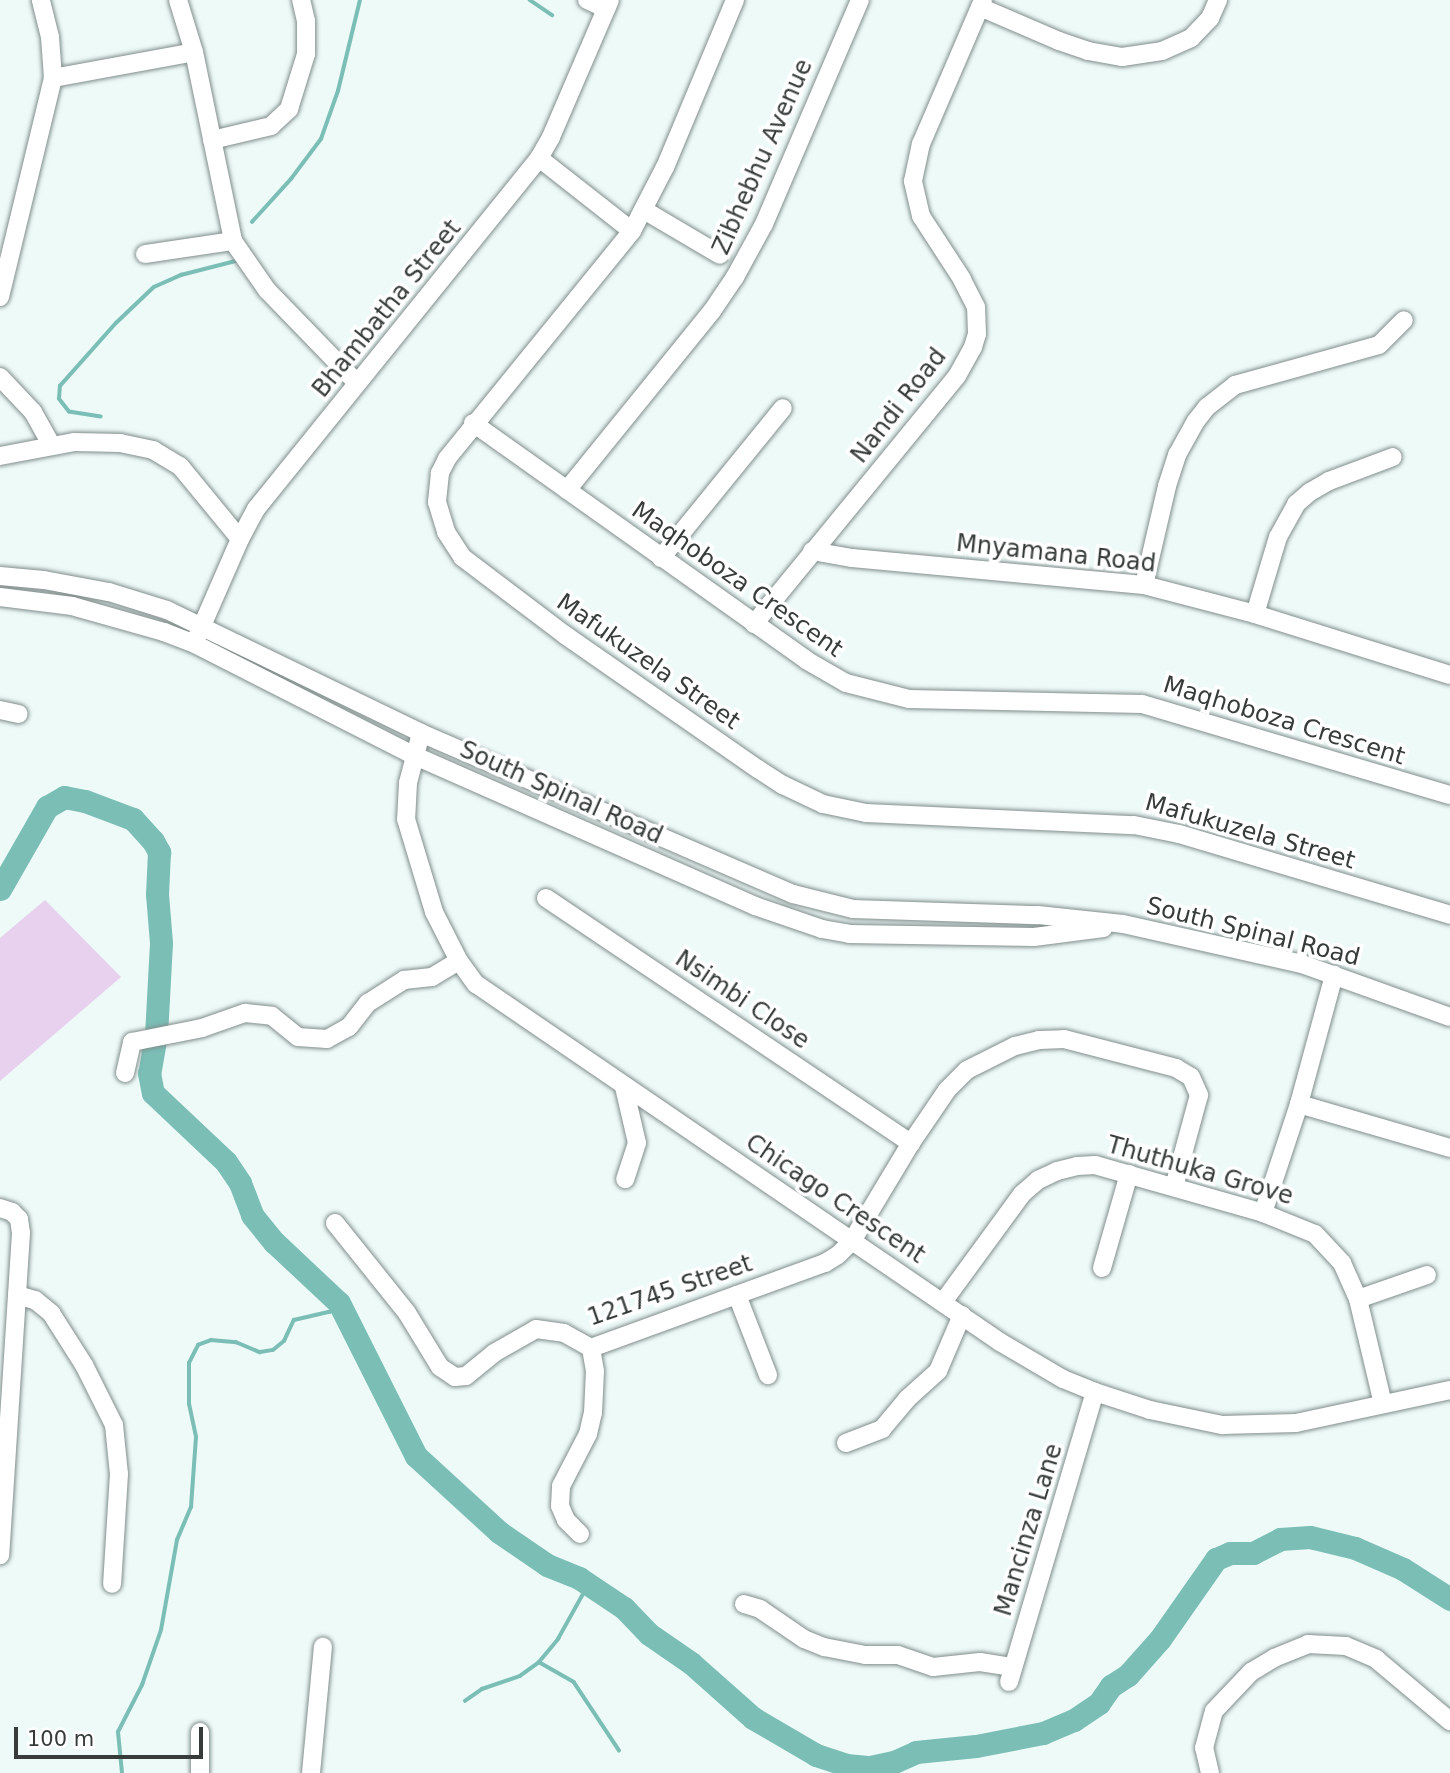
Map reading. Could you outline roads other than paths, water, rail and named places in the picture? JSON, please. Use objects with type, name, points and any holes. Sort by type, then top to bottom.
[{"type":"street","points":[[0,297],[53,78],[50,37],[41,0]]},
{"type":"street","points":[[178,0],[194,52],[233,241],[267,289],[357,383]]},
{"type":"street","points":[[212,140],[271,126],[289,109],[306,54],[306,21],[301,0]]},
{"type":"street","points":[[587,0],[608,4]]},
{"type":"street","name":"Mafukuzela Street","points":[[735,0],[644,210],[632,231],[473,423],[447,459],[438,486],[440,517],[462,557],[576,642],[758,769],[806,797],[866,813],[1134,824],[1450,915]]},
{"type":"street","name":"Zibhebhu Avenue","points":[[567,490],[712,311],[735,277],[764,224],[860,0]]},
{"type":"street","points":[[982,4],[1068,44],[1122,57],[1162,51],[1191,38],[1210,18],[1218,0]]},
{"type":"street","name":"Bhambatha Street","points":[[195,644],[240,538],[265,497],[508,200],[539,158],[551,137],[608,4]]},
{"type":"street","name":"Nandi Road","points":[[754,624],[957,376],[977,334],[978,318],[973,300],[922,216],[913,181],[921,144],[982,4]]},
{"type":"street","points":[[53,78],[194,52]]},
{"type":"street","points":[[539,158],[632,231]]},
{"type":"street","points":[[644,210],[720,255]]},
{"type":"street","points":[[145,254],[233,241]]},
{"type":"street","points":[[1144,585],[1177,455],[1207,407],[1235,385],[1379,345],[1404,320]]},
{"type":"street","points":[[0,377],[33,412],[51,445]]},
{"type":"street","points":[[661,558],[783,408]]},
{"type":"street","name":"Maqhoboza Crescent","points":[[473,423],[754,624],[829,674],[884,694],[940,700],[1142,704],[1450,795]]},
{"type":"street","points":[[0,456],[51,445],[97,441],[153,450],[180,466],[240,538]]},
{"type":"street","points":[[1255,614],[1278,537],[1296,504],[1329,481],[1393,457]]},
{"type":"street","name":"Mnyamana Road","points":[[812,551],[852,558],[1144,585],[1255,614],[1450,675]]},
{"type":"street","name":"South Spinal Road","points":[[0,576],[44,580],[108,592],[149,604],[202,625],[421,733],[749,877],[824,903],[887,912],[1038,915],[1124,924],[1256,953],[1334,975],[1450,1017]]},
{"type":"street","name":"South Spinal Road","points":[[0,597],[72,606],[117,617],[195,644],[413,755],[755,906],[822,929],[849,934],[1034,937],[1124,924]]},
{"type":"street","points":[[0,710],[19,714]]},
{"type":"street","name":"Chicago Crescent","points":[[421,733],[413,755],[406,796],[407,819],[435,912],[459,961],[477,984],[505,1007],[962,1315],[1063,1379],[1150,1410],[1223,1425],[1296,1423],[1450,1390]]},
{"type":"street","name":"Nsimbi Close","points":[[546,898],[911,1143]]},
{"type":"street","points":[[125,1073],[133,1042],[202,1028],[245,1013],[272,1016],[298,1037],[327,1039],[349,1027],[368,1003],[404,980],[432,977],[459,961]]},
{"type":"street","points":[[1263,1213],[1299,1104],[1334,975]]},
{"type":"street","name":"121745 Street","points":[[335,1223],[407,1313],[447,1374],[466,1376],[494,1353],[536,1329],[564,1333],[591,1348],[825,1263],[852,1241],[911,1143],[947,1090],[967,1070],[1015,1046],[1039,1040],[1064,1039],[1176,1068],[1191,1076],[1199,1095],[1174,1187]]},
{"type":"street","points":[[624,1087],[637,1143],[625,1179]]},
{"type":"street","points":[[1299,1104],[1450,1148]]},
{"type":"street","name":"Thuthuka Grove","points":[[943,1301],[1022,1194],[1038,1180],[1077,1166],[1096,1165],[1300,1225],[1331,1248],[1342,1264],[1358,1299],[1382,1404]]},
{"type":"street","points":[[1102,1268],[1129,1174]]},
{"type":"street","points":[[0,1208],[12,1212],[19,1219],[21,1250],[18,1294],[5,1382],[0,1555]]},
{"type":"street","points":[[1358,1299],[1427,1275]]},
{"type":"street","points":[[18,1294],[35,1300],[51,1313],[84,1365],[114,1425],[119,1474],[112,1584]]},
{"type":"street","points":[[737,1295],[768,1376]]},
{"type":"street","points":[[846,1443],[882,1429],[907,1399],[938,1371],[962,1315]]},
{"type":"street","points":[[580,1534],[566,1520],[560,1506],[561,1486],[588,1434],[593,1413],[595,1371],[591,1348]]},
{"type":"street","name":"Mancinza Lane","points":[[744,1604],[760,1609],[804,1639],[824,1647],[874,1656],[898,1655],[933,1667],[980,1662],[1011,1674],[1095,1392]]},
{"type":"street","points":[[1210,1773],[1204,1748],[1214,1711],[1251,1672],[1274,1658],[1308,1644],[1346,1646],[1376,1659],[1450,1721]]},
{"type":"street","points":[[312,1773],[323,1647]]},
{"type":"street","points":[[200,1732],[200,1773]]},
{"type":"waterway","points":[[252,222],[291,179],[321,139],[338,91],[360,0]]},
{"type":"waterway","points":[[530,0],[552,15]]},
{"type":"waterway","points":[[101,417],[69,412],[59,399],[60,386],[116,323],[154,287],[181,275],[236,261]]},
{"type":"waterway","points":[[0,889],[47,807],[64,797],[85,801],[133,819],[159,852],[157,894],[161,943],[156,1035],[149,1073],[153,1093],[226,1162],[240,1183],[252,1215],[274,1242],[339,1303],[416,1456],[499,1532],[547,1565],[579,1578],[624,1608],[649,1634],[691,1663],[753,1718],[816,1755],[846,1765],[870,1767],[894,1762],[916,1752],[976,1746],[1043,1733],[1074,1720],[1099,1703],[1111,1686],[1128,1675],[1160,1639],[1216,1559],[1230,1553],[1253,1553],[1280,1539],[1310,1537],[1355,1548],[1403,1569],[1450,1599]]},
{"type":"waterway","points":[[122,1773],[118,1732],[142,1685],[161,1630],[177,1540],[191,1507],[196,1437],[189,1404],[189,1363],[198,1345],[211,1340],[236,1342],[260,1352],[273,1350],[284,1341],[294,1320],[330,1312],[339,1303]]},
{"type":"waterway","points":[[465,1701],[482,1689],[520,1676],[539,1662],[558,1639],[588,1585]]},
{"type":"waterway","points":[[539,1662],[574,1682],[619,1750]]},
{"type":"waterway","points":[[860,1773],[862,1766]]}]
